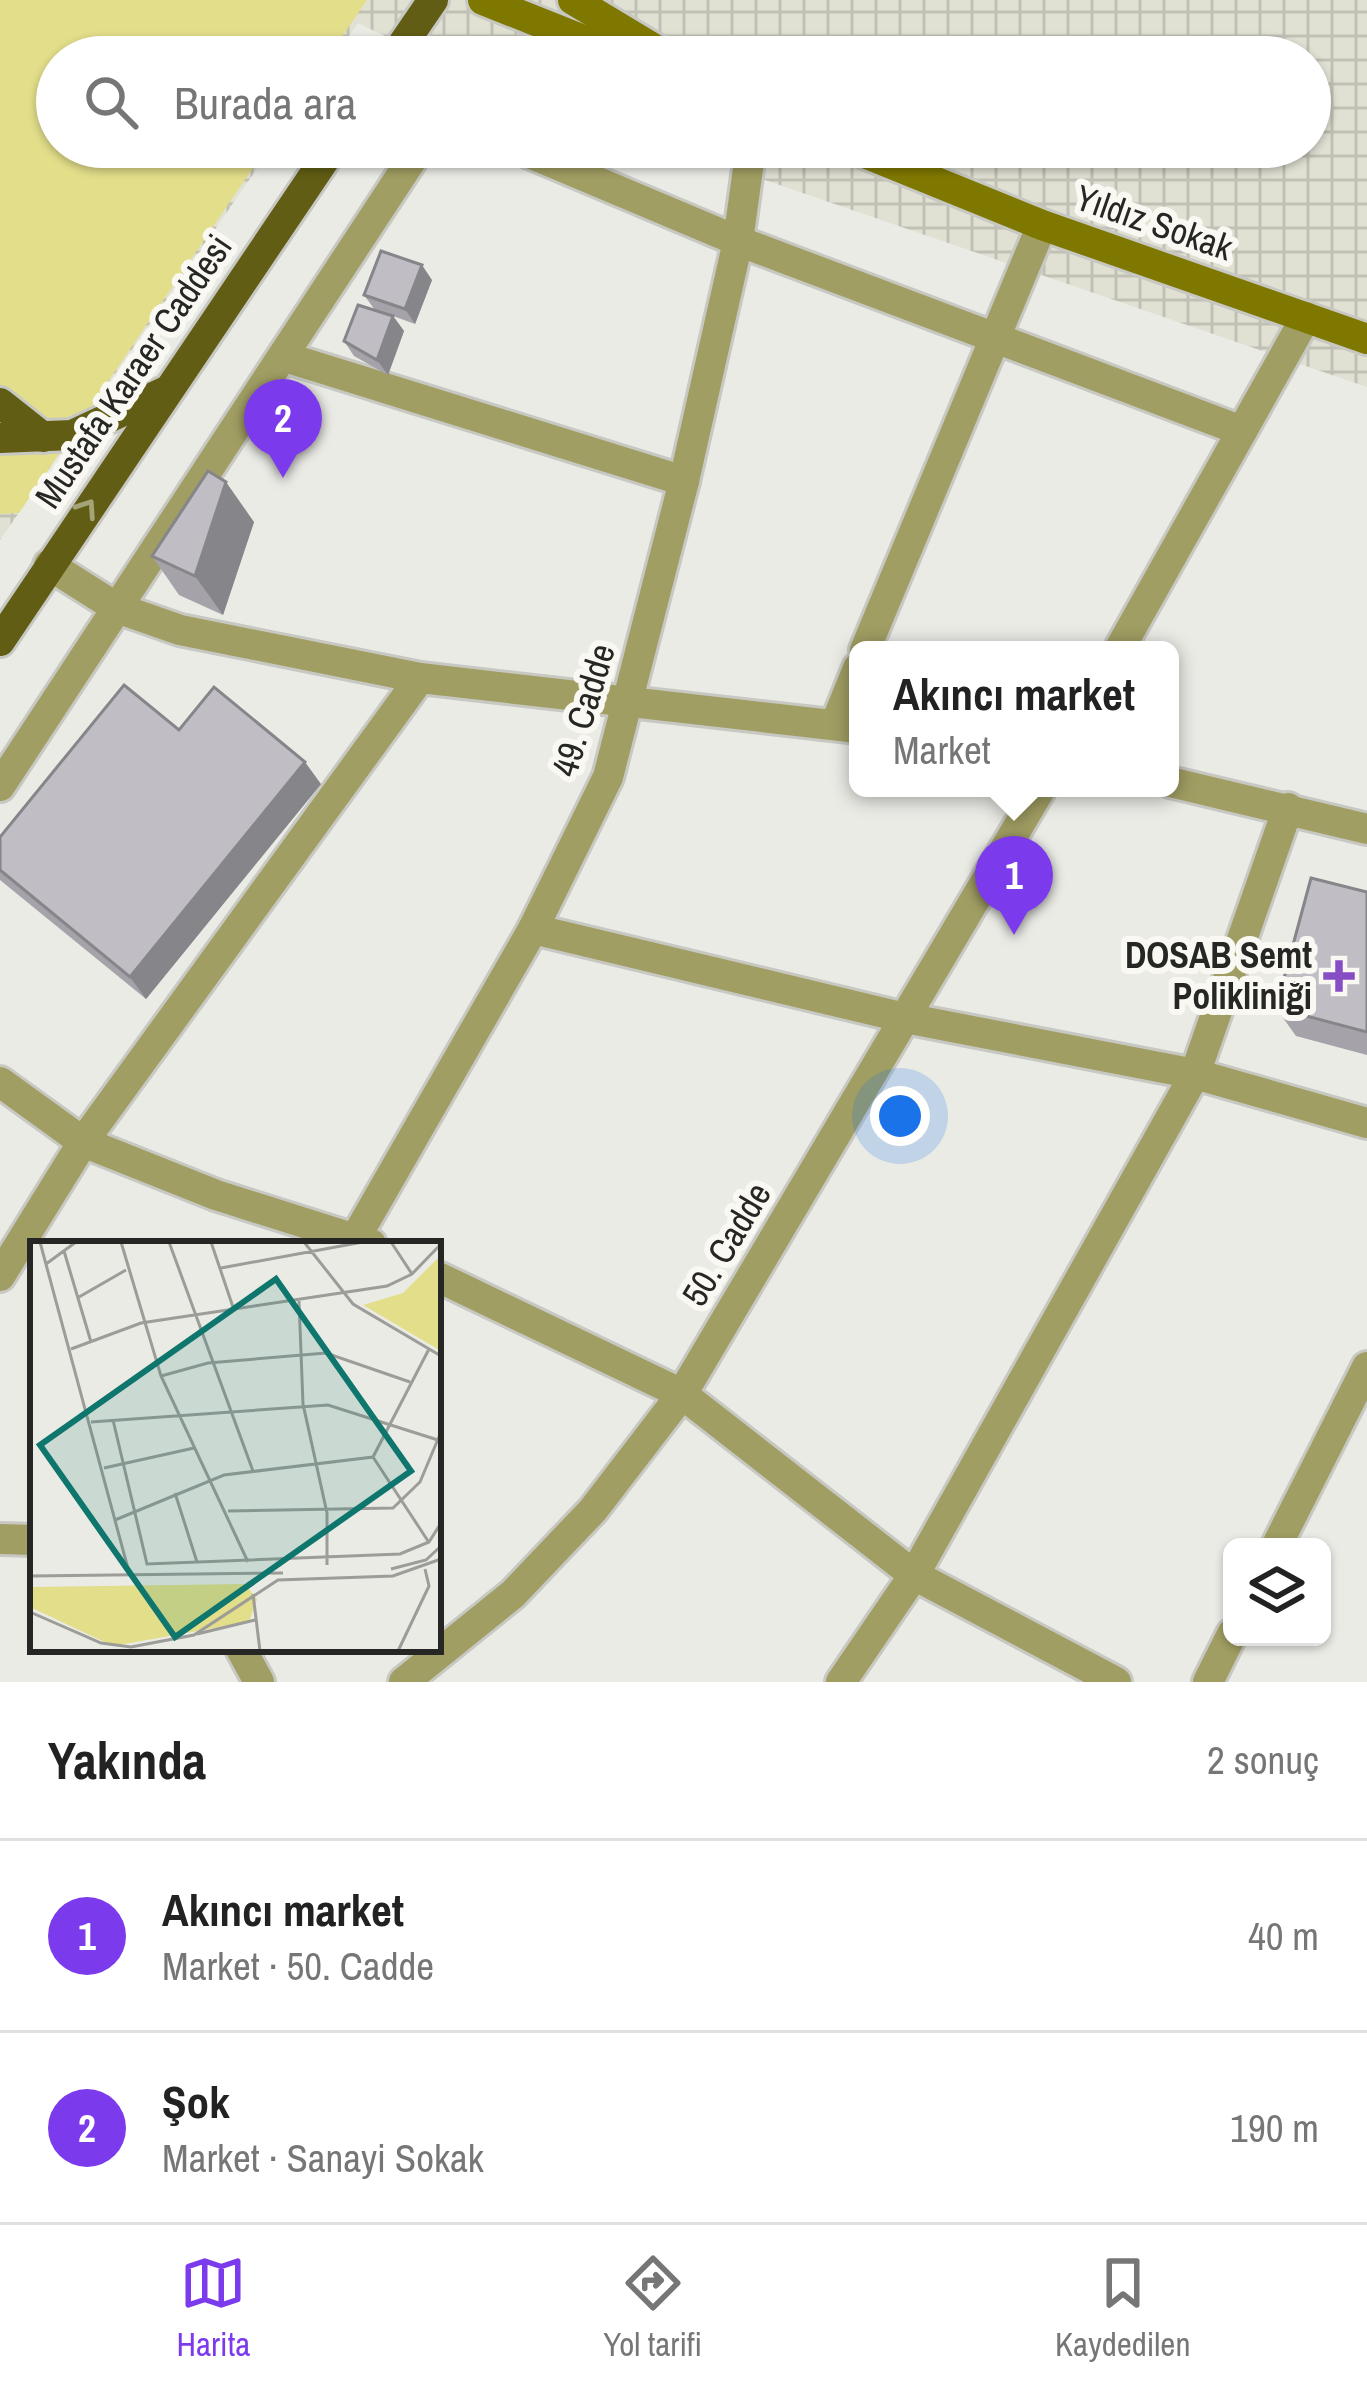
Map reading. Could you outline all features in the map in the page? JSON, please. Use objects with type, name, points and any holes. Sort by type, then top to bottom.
[{"type":"main road","points":[[409,36],[434,0]]},
{"type":"main road","name":"Mustafa Karaer Caddesi","points":[[0,640],[319,168]]},
{"type":"main road","points":[[0,438],[72,435],[168,390]]},
{"type":"main road","points":[[0,404],[43,437]]},
{"type":"street","points":[[483,0],[573,36]]},
{"type":"street","points":[[574,0],[633,36]]},
{"type":"street","points":[[0,785],[406,168]]},
{"type":"street","points":[[565,168],[739,241],[1242,431]]},
{"type":"street","name":"49. Cadde","points":[[360,1241],[533,929],[608,776],[684,481],[739,241],[748,168]]},
{"type":"street","name":"Yıldız Sokak","points":[[902,168],[1042,225],[1367,339]]},
{"type":"street","points":[[869,641],[1042,225]]},
{"type":"street","points":[[1124,641],[1306,316]]},
{"type":"street","points":[[284,357],[684,481]]},
{"type":"street","points":[[49,565],[118,608],[180,630],[420,678],[846,727]]},
{"type":"street","points":[[0,1276],[83,1142],[420,678]]},
{"type":"street","points":[[1179,784],[1367,829]]},
{"type":"street","name":"50. Cadde","points":[[441,1650],[545,1560],[593,1510],[682,1394],[1036,797]]},
{"type":"street","points":[[841,1682],[914,1575],[1195,1074],[1288,808]]},
{"type":"street","points":[[533,929],[905,1018],[1195,1074],[1367,1123]]},
{"type":"street","points":[[0,1082],[83,1142],[216,1195],[356,1241]]},
{"type":"street","points":[[441,1277],[682,1394],[914,1575],[1116,1682]]},
{"type":"street","points":[[1281,1538],[1366,1373]]},
{"type":"street","points":[[0,1539],[30,1540]]},
{"type":"street","points":[[1208,1682],[1226,1646]]},
{"type":"street","points":[[243,1652],[259,1682]]},
{"type":"street","name":"50. Cadde","points":[[404,1682],[439,1652]]},
{"type":"shaded area","points":[[0,0],[1367,0],[1367,387],[730,168],[1331,168],[1331,36],[385,36],[358,23],[349,36],[36,36],[36,168],[257,168],[0,540]]},
{"type":"shaded area","points":[[0,0],[367,0],[342,36],[36,36],[36,168],[253,168],[19,513],[0,514]]},
{"type":"building","points":[[381,251],[422,265],[405,309],[364,295]]},
{"type":"building","points":[[358,305],[393,316],[377,360],[344,341]]},
{"type":"building","points":[[208,471],[226,482],[195,576],[152,556]]},
{"type":"building","points":[[124,685],[179,730],[214,687],[305,762],[130,977],[0,870],[0,837]]},
{"type":"building","points":[[1311,878],[1367,892],[1367,1032],[1276,1008]]},
{"type":"place","name":"Şok","points":[[283,478]]},
{"type":"place","name":"Akıncı market","points":[[1014,935]]},
{"type":"place","name":"DOSAB Semt Polikliniği","points":[[1339,976]]}]
